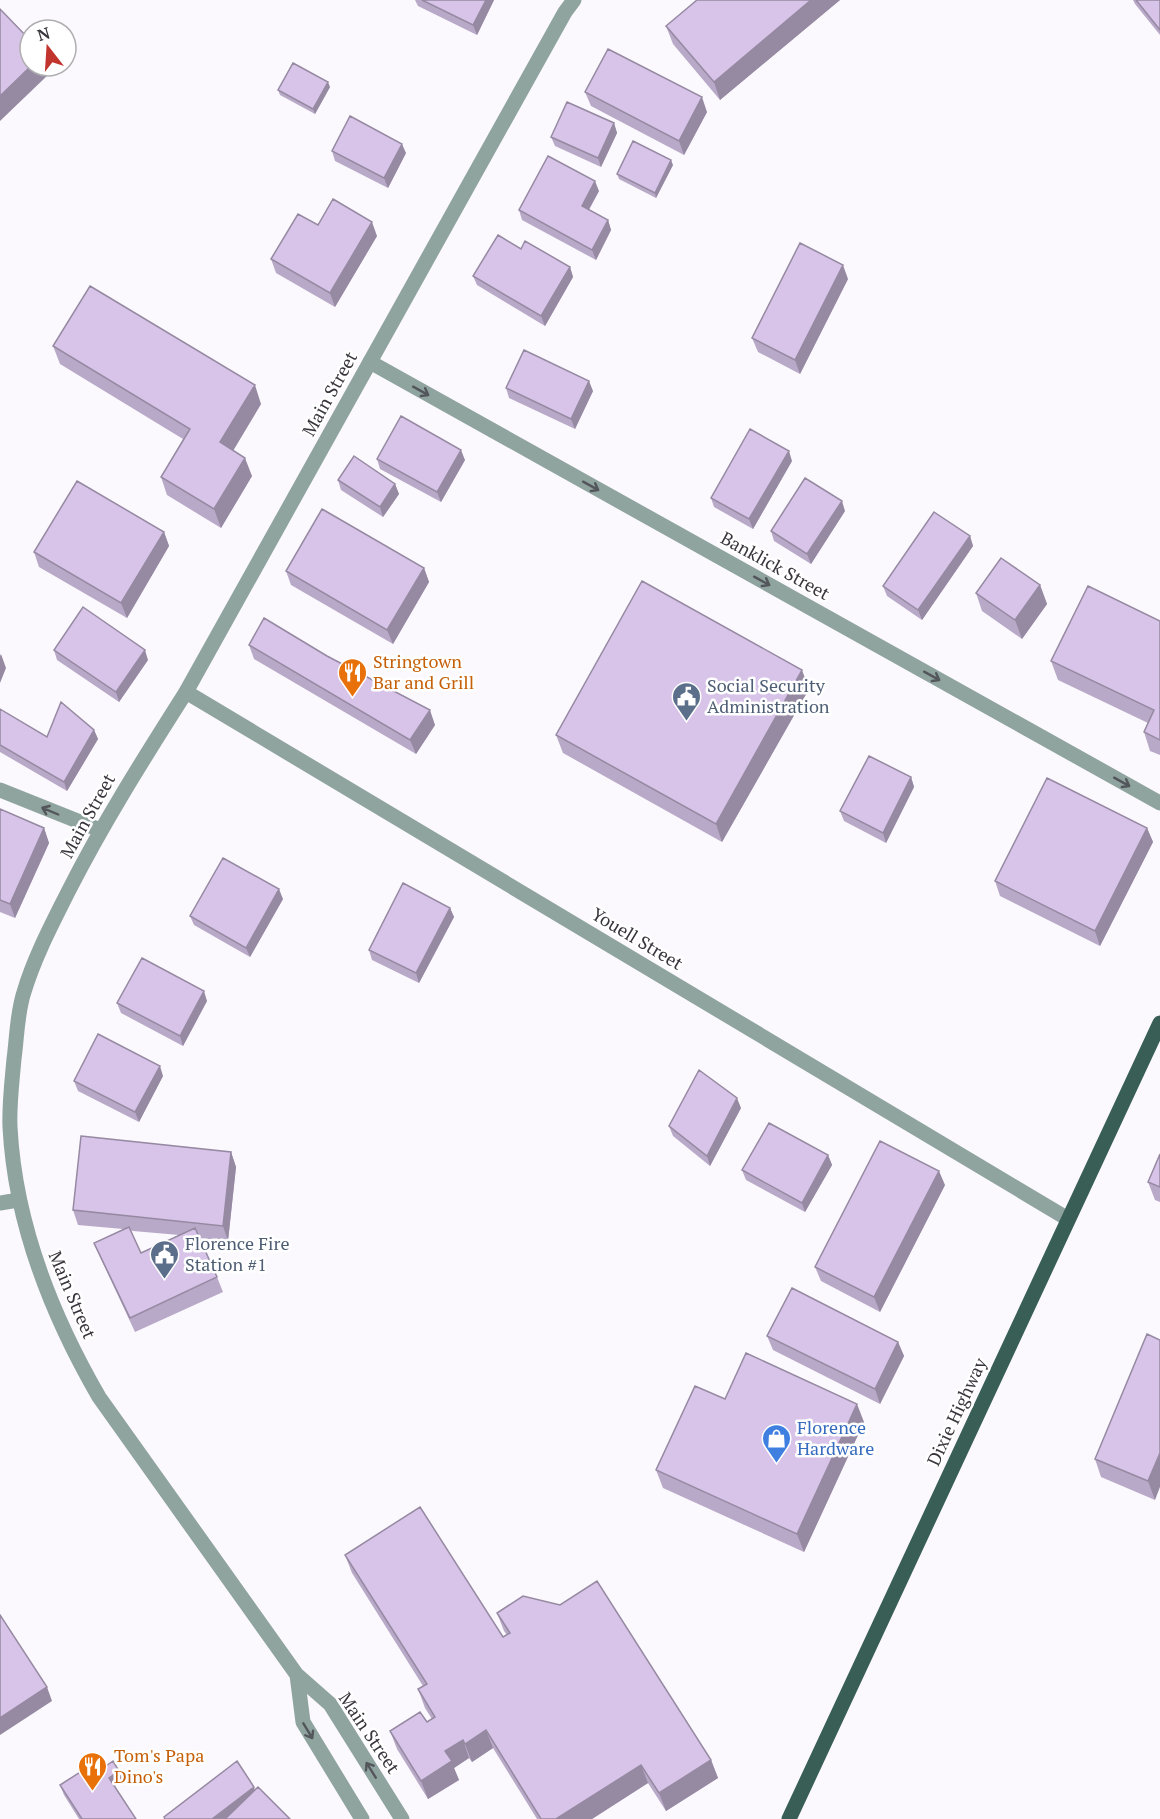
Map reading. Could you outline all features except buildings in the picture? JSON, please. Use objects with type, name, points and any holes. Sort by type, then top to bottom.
[{"type":"main road","name":"Dixie Highway","points":[[789,1819],[1160,1023]]},
{"type":"street","name":"Main Street","points":[[402,1819],[330,1704],[297,1675],[81,1367],[41,1276],[26,1232],[18,1200],[12,1150],[10,1093],[19,1013],[24,992],[57,914],[100,830],[186,692],[565,12],[574,0]]},
{"type":"street","name":"Banklick Street","points":[[370,362],[1160,804]]},
{"type":"street","name":"Youell Street","points":[[186,692],[1068,1219]]},
{"type":"street","points":[[0,790],[100,830]]},
{"type":"street","points":[[0,1203],[18,1200]]},
{"type":"street","name":"Main Street","points":[[297,1675],[303,1722],[362,1819]]},
{"type":"place","name":"Stringtown Bar and Grill","points":[[352,698]]},
{"type":"place","name":"Social Security Administration","points":[[686,722]]},
{"type":"place","name":"Florence Fire Station #1","points":[[164,1280]]},
{"type":"place","name":"Florence Hardware","points":[[776,1464]]},
{"type":"place","name":"Tom's Papa Dino's","points":[[93,1792]]}]
